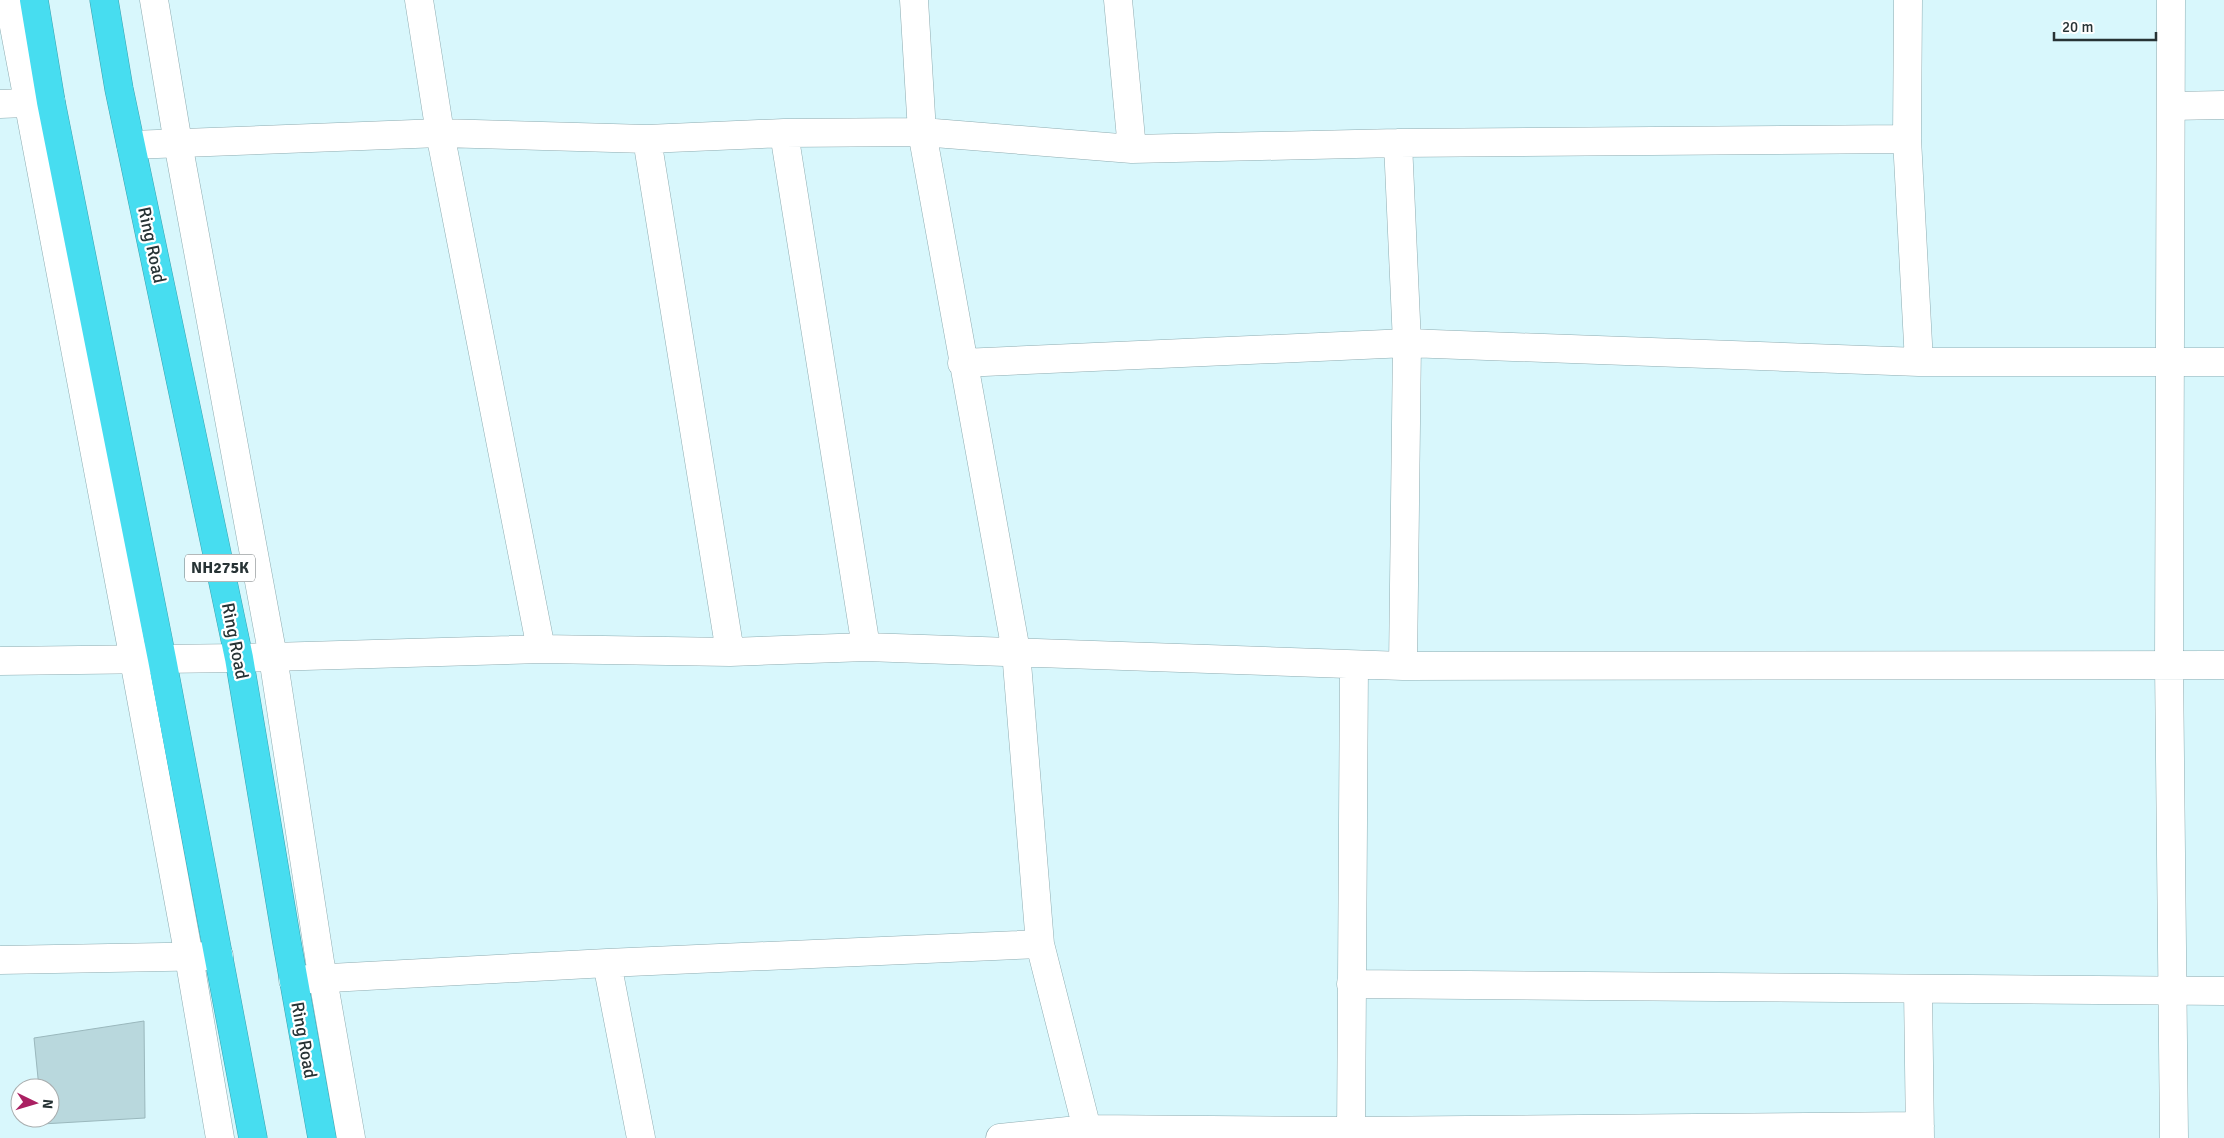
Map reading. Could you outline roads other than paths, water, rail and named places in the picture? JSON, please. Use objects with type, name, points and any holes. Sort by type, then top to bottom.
[{"type":"highway","points":[[34,0],[41,102],[162,659],[252,1138]]},
{"type":"highway","name":"Ring Road","points":[[104,0],[131,145],[239,658],[293,980],[322,1138]]},
{"type":"street","points":[[9,0],[41,102],[134,660],[190,957],[220,1138]]},
{"type":"street","points":[[154,0],[178,143],[273,657],[323,980],[351,1138]]},
{"type":"street","points":[[419,0],[440,133],[541,649]]},
{"type":"street","points":[[914,0],[922,132],[962,363],[1016,652],[1040,944],[1087,1134]]},
{"type":"street","points":[[1118,0],[1132,149]]},
{"type":"street","points":[[1908,0],[1907,139],[1919,362]]},
{"type":"street","points":[[2171,0],[2170,664],[2174,1138]]},
{"type":"street","points":[[0,104],[41,102]]},
{"type":"street","points":[[2171,106],[2224,105]]},
{"type":"street","points":[[131,145],[440,133],[647,139],[784,133],[922,132],[1132,149],[1398,143],[1907,139]]},
{"type":"street","points":[[784,133],[866,647]]},
{"type":"street","points":[[647,139],[730,652]]},
{"type":"street","points":[[1398,143],[1407,343],[1403,666]]},
{"type":"street","points":[[962,363],[1407,343],[1919,362],[2224,362]]},
{"type":"street","points":[[0,661],[239,658],[541,649],[730,652],[866,647],[1403,666],[2224,665]]},
{"type":"street","points":[[1351,1135],[1354,665]]},
{"type":"street","points":[[293,980],[323,980],[607,963],[1040,944]]},
{"type":"street","points":[[0,960],[219,956]]},
{"type":"street","points":[[607,963],[640,1138]]},
{"type":"street","points":[[1351,984],[2224,991]]},
{"type":"street","points":[[1000,1138],[1087,1134],[1351,1135],[1920,1132],[1918,989]]}]
